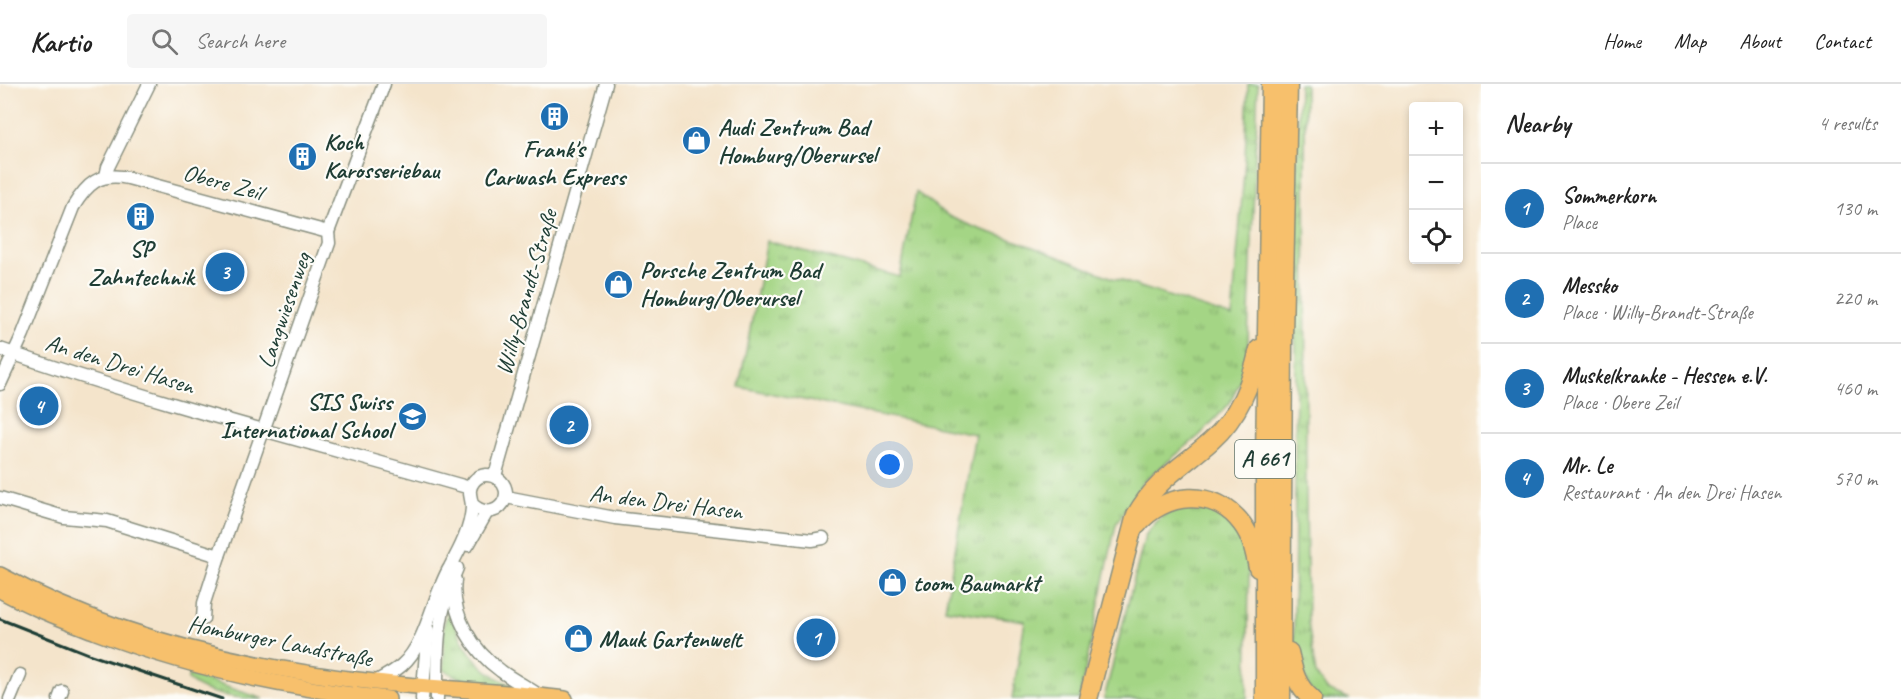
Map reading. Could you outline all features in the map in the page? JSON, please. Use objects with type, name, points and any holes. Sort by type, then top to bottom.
[{"type":"highway","name":"A 661","points":[[1264,699],[1271,84]]},
{"type":"highway","name":"A 661","points":[[1281,699],[1288,84]]},
{"type":"highway","name":"A 661","points":[[1130,537],[1136,515],[1152,490],[1211,442],[1233,417],[1249,387],[1267,315]]},
{"type":"highway","points":[[1088,699],[1130,537],[1137,524],[1160,505],[1175,499],[1197,499],[1219,505],[1237,519],[1250,537],[1264,603]]},
{"type":"highway","points":[[1281,615],[1293,674],[1299,686],[1312,699]]},
{"type":"main road","name":"Homburger Landstraße","points":[[0,575],[62,605],[126,630],[187,648],[325,676],[375,682],[430,693],[541,696],[566,699]]},
{"type":"main road","name":"Homburger Landstraße","points":[[0,590],[59,618],[123,642],[187,662],[258,681],[358,697],[388,699]]},
{"type":"street","points":[[0,384],[24,334],[73,207],[92,183],[106,176],[108,167],[149,84]]},
{"type":"street","name":"Langwiesenweg","points":[[203,619],[204,603],[219,556],[329,243],[328,232],[384,84]]},
{"type":"street","name":"Willy-Brandt-Straße","points":[[495,476],[606,84]]},
{"type":"street","name":"Obere Zeil","points":[[106,176],[128,178],[328,232]]},
{"type":"street","name":"An den Drei Hasen","points":[[0,349],[264,431],[470,488]]},
{"type":"street","points":[[375,682],[404,664],[429,620],[443,579],[467,532],[472,504],[470,488],[477,478],[482,476],[495,476],[503,483],[506,496],[498,508],[487,512],[472,504]]},
{"type":"street","name":"An den Drei Hasen","points":[[506,496],[615,518],[812,540],[823,538]]},
{"type":"street","points":[[0,498],[64,517],[107,521],[219,556]]},
{"type":"street","points":[[430,693],[441,612],[446,592],[487,512]]},
{"type":"street","points":[[456,570],[455,600],[466,633],[482,654],[498,669],[541,696]]},
{"type":"street","points":[[429,620],[430,693]]},
{"type":"street","points":[[10,699],[20,675]]},
{"type":"green space","points":[[1248,84],[1258,84],[1247,366],[1229,404],[1200,435],[1143,482],[1116,524],[1079,699],[1012,699],[1025,621],[945,609],[975,434],[739,387],[767,241],[900,277],[916,192],[950,217],[979,229],[1020,242],[1113,278],[1232,317],[1245,160]]},
{"type":"green space","points":[[1299,84],[1305,84],[1308,623],[1316,674],[1327,690],[1350,699],[1319,699],[1312,694],[1294,653],[1296,348],[1293,314]]},
{"type":"green space","points":[[1198,506],[1219,512],[1235,527],[1246,546],[1249,574],[1247,699],[1104,699],[1145,536],[1156,522],[1167,514]]},
{"type":"green space","points":[[450,607],[458,632],[470,653],[487,671],[510,685],[509,688],[467,682],[444,670],[444,624]]},
{"type":"green space","points":[[191,675],[263,699],[234,697],[203,689],[188,679]]},
{"type":"railway","points":[[0,619],[91,655],[222,699]]},
{"type":"place","name":"Frank's Carwash Express","points":[[554,116]]},
{"type":"place","name":"Audi Zentrum Bad Homburg/Oberursel","points":[[697,141]]},
{"type":"place","name":"Koch Karosseriebau","points":[[303,156]]},
{"type":"place","name":"SP Zahntechnik","points":[[141,216]]},
{"type":"place","name":"Muskelkranke - Hessen e.V.","points":[[225,272]]},
{"type":"place","name":"Porsche Zentrum Bad Homburg/Oberursel","points":[[619,284]]},
{"type":"place","name":"Mr. Le","points":[[39,406]]},
{"type":"place","name":"SIS Swiss International School","points":[[413,416]]},
{"type":"place","name":"Messko","points":[[569,425]]},
{"type":"place","name":"toom Baumarkt","points":[[892,583]]},
{"type":"place","name":"Sommerkorn","points":[[816,638]]},
{"type":"place","name":"Mauk Gartenwelt","points":[[578,639]]}]
